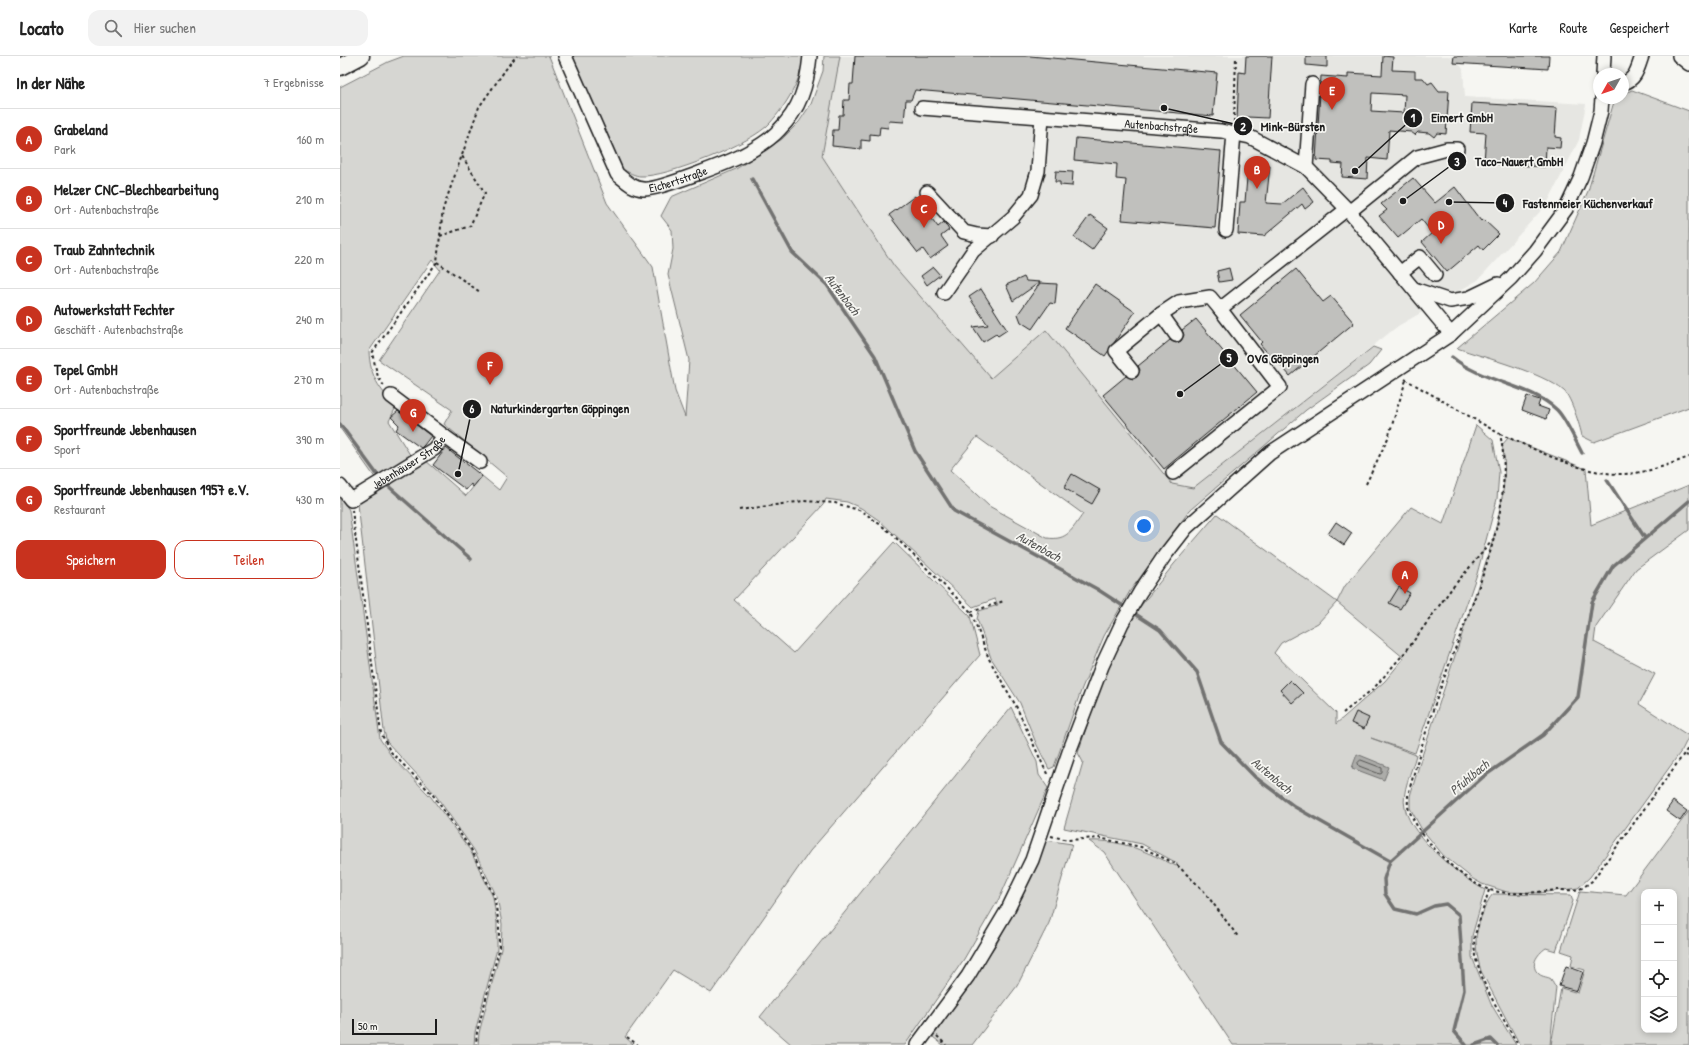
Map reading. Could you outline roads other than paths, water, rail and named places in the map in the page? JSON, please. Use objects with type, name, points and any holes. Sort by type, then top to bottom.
[{"type":"main road","points":[[340,67],[361,56]]},
{"type":"street","name":"Eichertstraße","points":[[565,56],[618,174],[632,187],[644,190],[660,187],[745,154],[770,138],[779,130],[800,104],[810,56]]},
{"type":"street","points":[[1603,68],[1604,56]]},
{"type":"street","points":[[1629,82],[1635,76],[1642,56]]},
{"type":"street","points":[[1679,56],[1689,64]]},
{"type":"street","points":[[1306,167],[1312,84]]},
{"type":"street","points":[[917,1045],[968,976],[1008,909],[1032,860],[1055,792],[1102,666],[1122,623],[1140,592],[1186,528],[1270,453],[1362,391],[1394,373],[1450,334],[1510,278],[1535,251],[1566,209],[1593,143],[1602,104]]},
{"type":"street","name":"Autenbachstraße","points":[[922,108],[1234,133],[1250,137],[1306,167],[1348,210],[1450,334]]},
{"type":"street","points":[[944,294],[973,251],[1013,217],[1031,195],[1038,171],[1042,117]]},
{"type":"street","points":[[1226,230],[1234,133]]},
{"type":"street","points":[[1220,309],[1417,157],[1447,149],[1457,150]]},
{"type":"street","points":[[927,192],[964,232],[992,236]]},
{"type":"street","points":[[1400,273],[1420,257],[1435,275]]},
{"type":"street","points":[[1414,290],[1450,301],[1469,298],[1510,278]]},
{"type":"street","points":[[1132,371],[1116,351],[1161,314],[1179,302],[1210,297],[1280,387],[1173,474]]},
{"type":"street","points":[[1161,314],[1176,335]]},
{"type":"street","name":"Jebenhäuser Straße","points":[[340,486],[351,500],[434,449],[444,436],[391,396]]},
{"type":"street","points":[[444,436],[480,462]]},
{"type":"water","points":[[1357,754],[1389,767],[1384,780],[1352,768]]},
{"type":"waterway","name":"Autenbach","points":[[752,179],[792,252],[827,285],[875,356],[915,451],[954,511],[1097,589],[1160,630],[1197,672],[1221,742],[1255,777],[1295,807],[1390,861]]},
{"type":"waterway","points":[[1452,357],[1464,366],[1478,373],[1521,389],[1547,402],[1557,410],[1564,419],[1582,453]]},
{"type":"waterway","points":[[340,424],[379,477]]},
{"type":"waterway","points":[[1607,480],[1645,538]]},
{"type":"waterway","points":[[386,484],[471,559]]},
{"type":"waterway","name":"Pfuhlbach","points":[[1466,1045],[1454,1031],[1464,990],[1459,915],[1446,904],[1434,906],[1416,914],[1395,909],[1385,894],[1384,879],[1390,861],[1483,777],[1543,735],[1578,697],[1592,602],[1613,566],[1689,501]]},
{"type":"waterway","name":"Pfuhlbach","points":[[1474,1045],[1491,1039],[1497,1045]]},
{"type":"place","name":"Mink-Bürsten","points":[[1164,108]]},
{"type":"place","name":"Tepel GmbH","points":[[1332,110]]},
{"type":"place","name":"Eimert GmbH","points":[[1355,171]]},
{"type":"place","name":"Melzer CNC-Blechbearbeitung","points":[[1257,189]]},
{"type":"place","name":"Taco-Nauert GmbH","points":[[1403,201]]},
{"type":"place","name":"Fastenmeier Küchenverkauf","points":[[1449,202]]},
{"type":"place","name":"Traub Zahntechnik","points":[[924,228]]},
{"type":"place","name":"Autowerkstatt Fechter","points":[[1441,244]]},
{"type":"place","name":"Sportfreunde Jebenhausen","points":[[490,385]]},
{"type":"place","name":"OVG Göppingen","points":[[1180,394]]},
{"type":"place","name":"Sportfreunde Jebenhausen 1957 e.V.","points":[[413,432]]},
{"type":"place","name":"Naturkindergarten Göppingen","points":[[458,474]]},
{"type":"place","name":"Grabeland","points":[[1405,594]]}]
